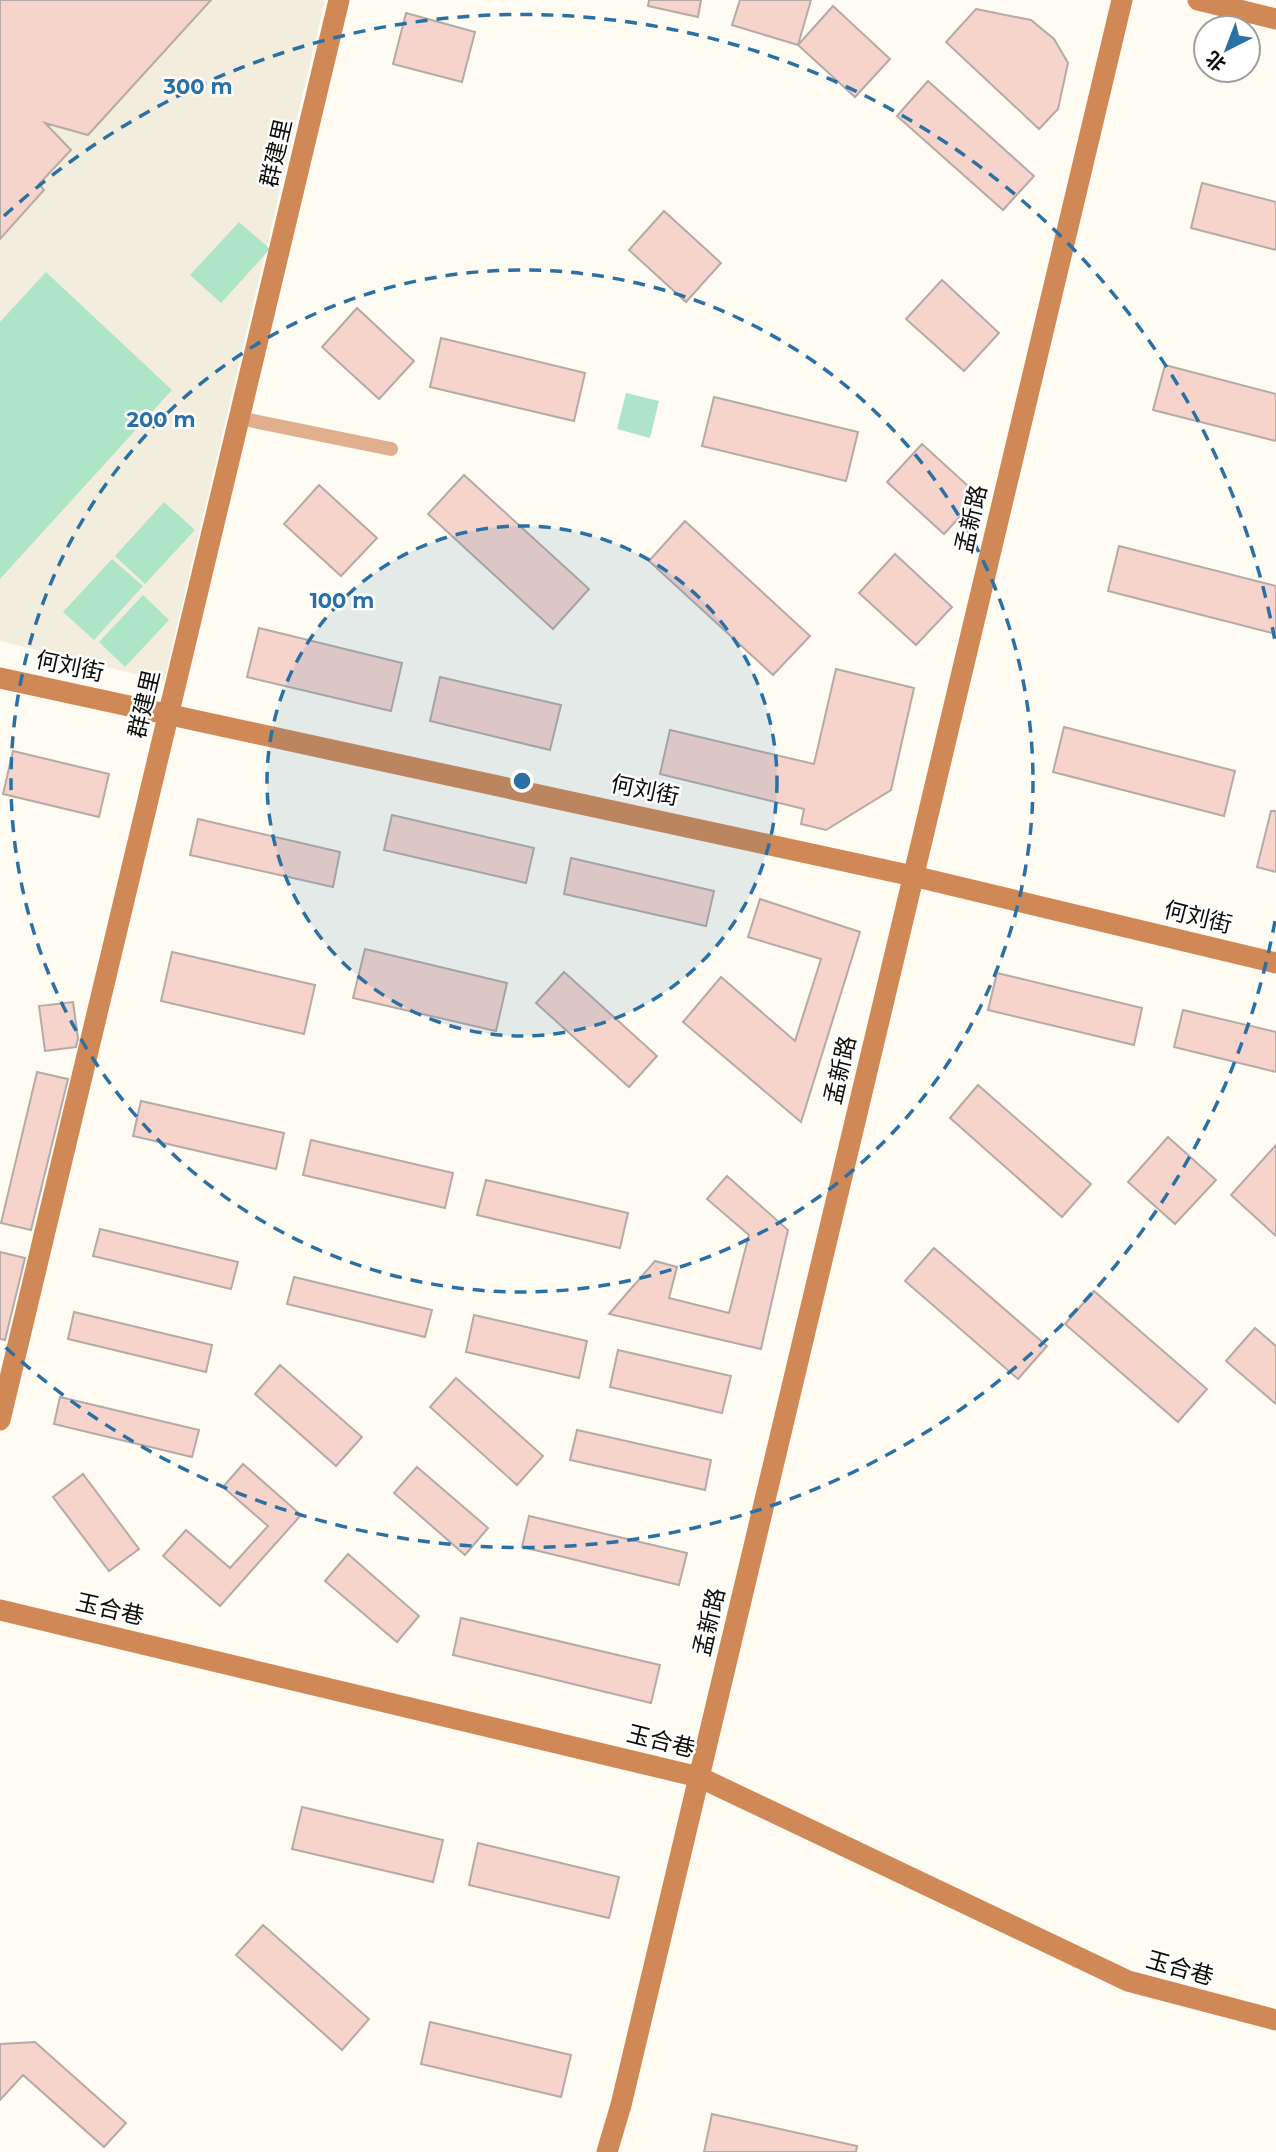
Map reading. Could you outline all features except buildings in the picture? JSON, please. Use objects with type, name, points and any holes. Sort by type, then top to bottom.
[{"type":"street","name":"群建里","points":[[0,1420],[339,0]]},
{"type":"street","name":"孟新路","points":[[607,2152],[699,1777],[1122,0]]},
{"type":"street","points":[[1198,0],[1276,19]]},
{"type":"street","points":[[239,418],[391,449]]},
{"type":"street","name":"何刘街","points":[[0,678],[913,876],[1276,963]]},
{"type":"street","name":"玉合巷","points":[[0,1610],[699,1777],[1128,1980],[1276,2020]]},
{"type":"shaded area","points":[[0,0],[325,0],[164,681],[0,641]]},
{"type":"green space","points":[[239,222],[270,249],[221,303],[190,275]]},
{"type":"green space","points":[[46,272],[172,390],[0,579],[0,322]]},
{"type":"green space","points":[[626,393],[659,401],[650,438],[617,429]]},
{"type":"green space","points":[[164,502],[195,530],[145,584],[115,556]]},
{"type":"green space","points":[[112,559],[143,586],[94,640],[63,612]]},
{"type":"green space","points":[[143,595],[169,620],[125,667],[99,642]]}]
